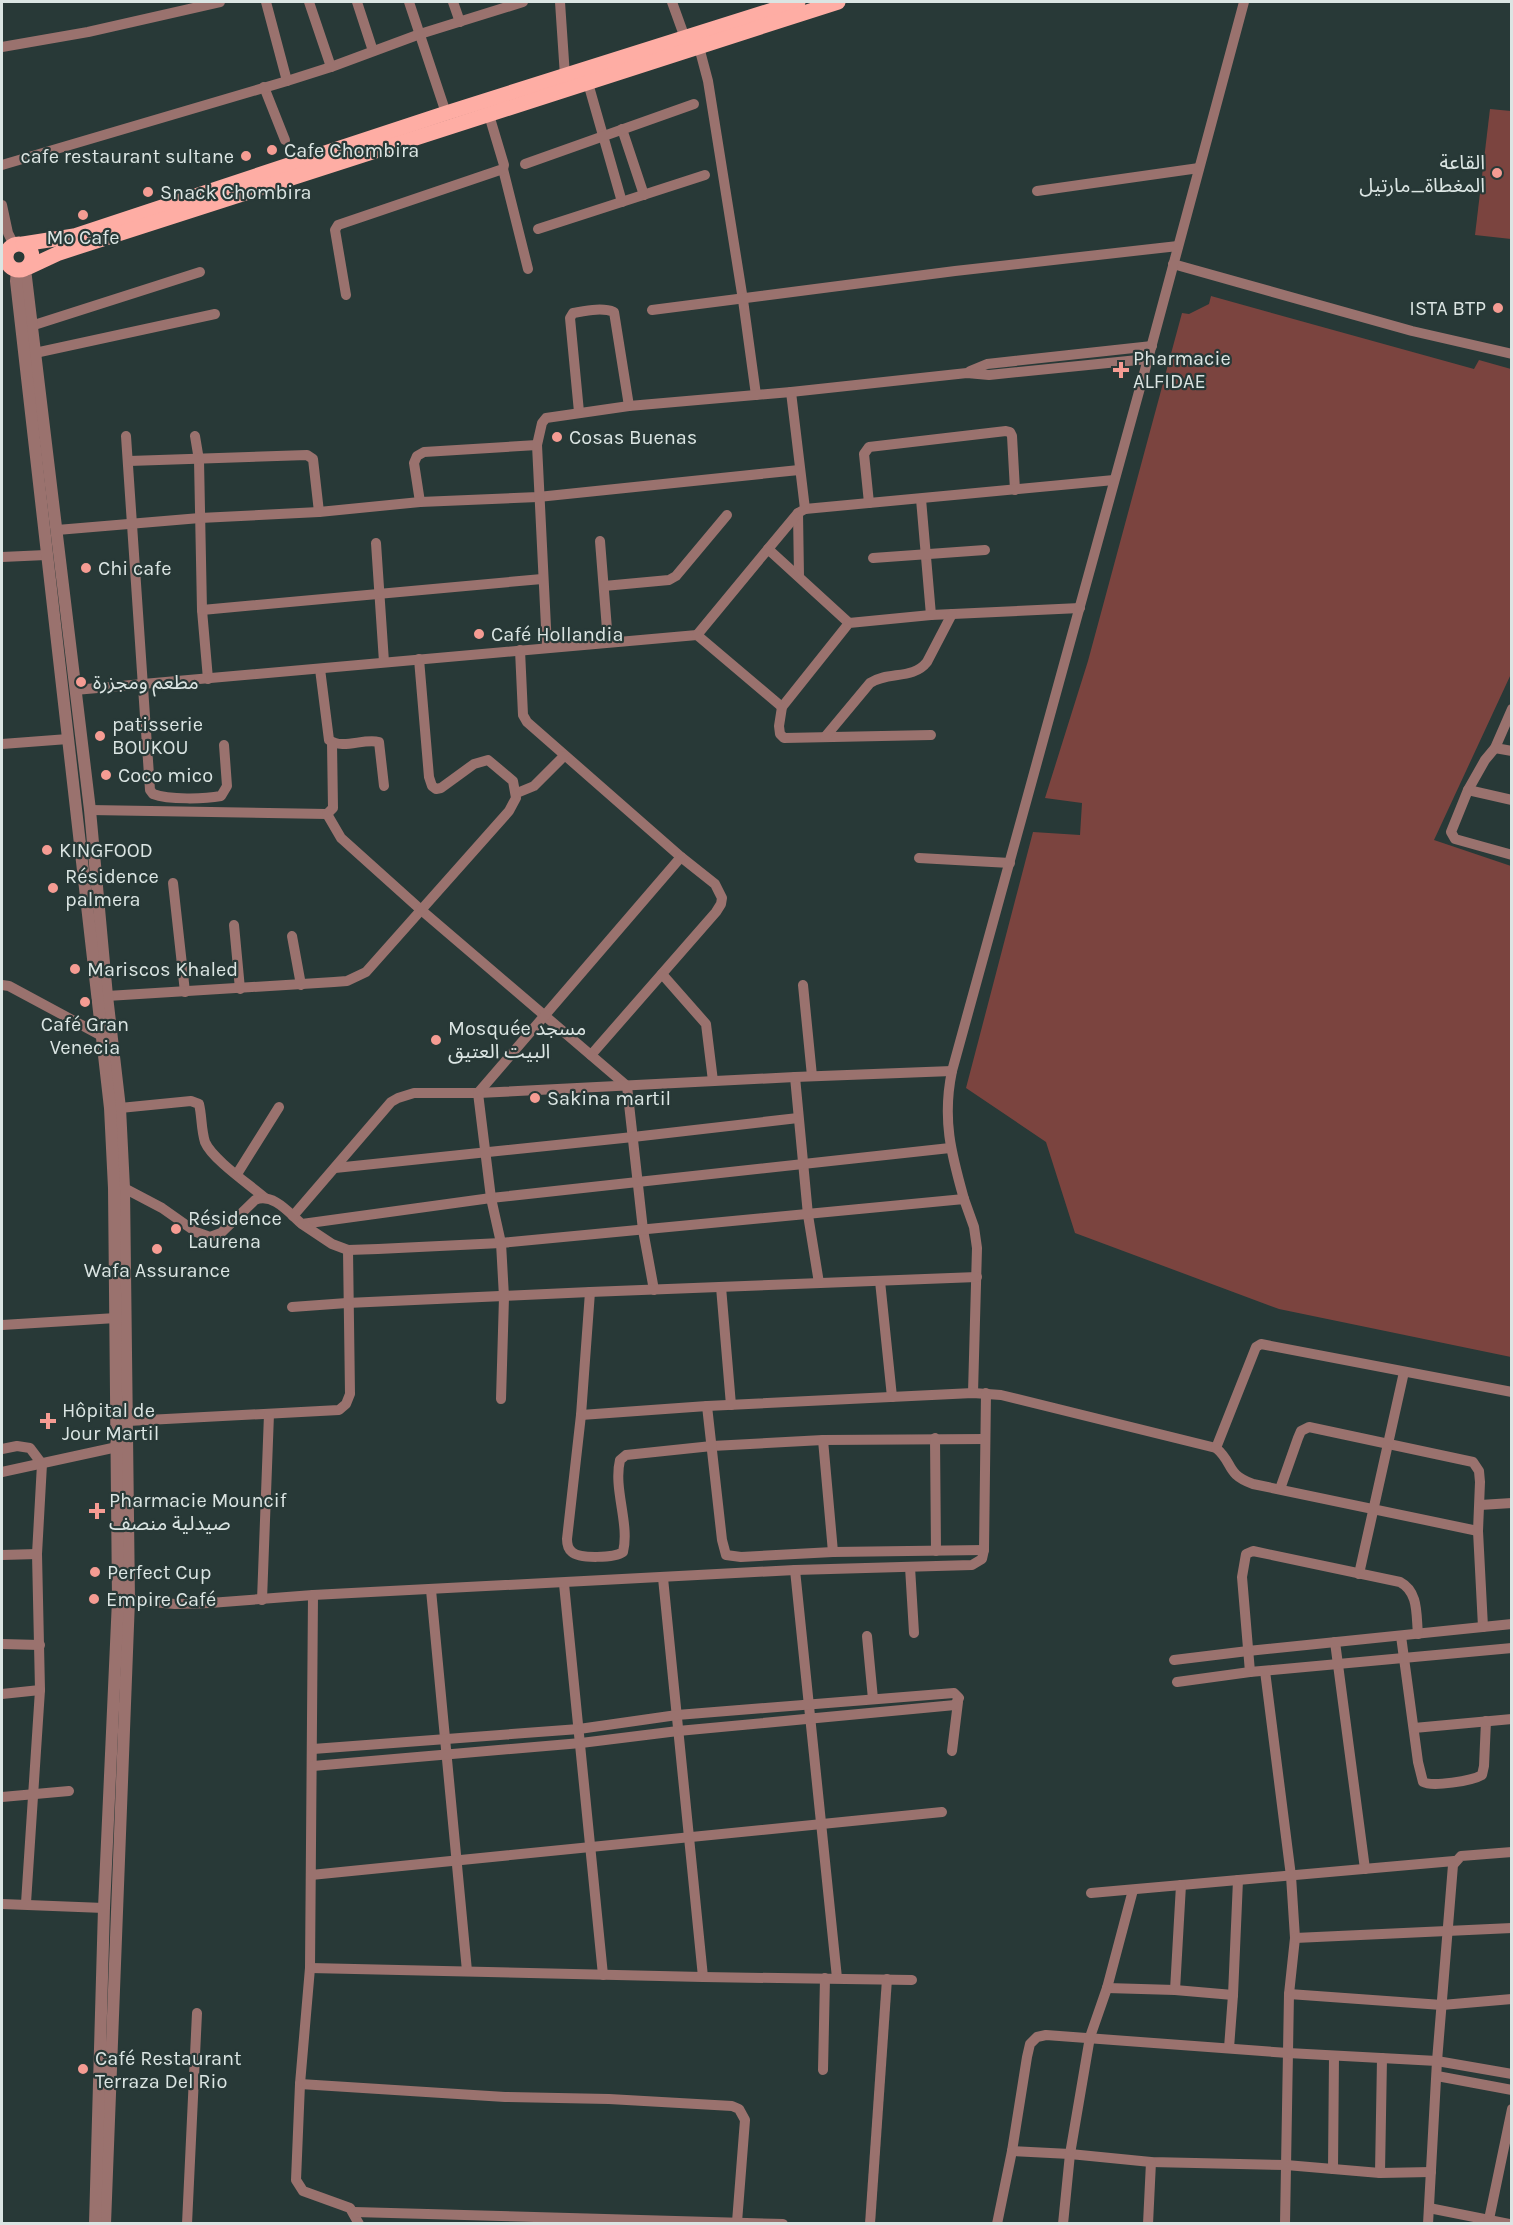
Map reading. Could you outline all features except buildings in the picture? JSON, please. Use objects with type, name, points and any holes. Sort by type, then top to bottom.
[{"type":"main road","points":[[12,248],[74,236],[446,113],[798,2]]},
{"type":"main road","points":[[18,270],[59,253],[838,2]]},
{"type":"main road","points":[[12,248],[7,262],[18,270]]},
{"type":"main road","points":[[12,248],[32,254],[33,259],[18,270]]},
{"type":"street","points":[[2,47],[88,32],[220,2]]},
{"type":"street","points":[[266,2],[287,81]]},
{"type":"street","points":[[309,2],[331,67]]},
{"type":"street","points":[[357,2],[372,51]]},
{"type":"street","points":[[409,2],[446,113]]},
{"type":"street","points":[[453,2],[460,22]]},
{"type":"street","points":[[2,165],[287,81],[420,34],[523,2]]},
{"type":"street","points":[[560,2],[565,76]]},
{"type":"street","points":[[672,2],[685,38]]},
{"type":"street","points":[[973,1393],[976,1236],[950,1148],[946,1112],[952,1071],[1152,346],[1244,2]]},
{"type":"street","points":[[699,46],[708,81],[756,395]]},
{"type":"street","points":[[588,83],[622,202]]},
{"type":"street","points":[[264,87],[285,140]]},
{"type":"street","points":[[525,164],[693,104]]},
{"type":"street","points":[[489,115],[504,165],[503,169],[528,269]]},
{"type":"street","points":[[622,129],[644,195]]},
{"type":"street","points":[[1037,191],[1199,168]]},
{"type":"street","points":[[346,295],[336,230],[338,225],[503,169]]},
{"type":"street","points":[[537,229],[705,175]]},
{"type":"street","points":[[2,205],[12,248]]},
{"type":"street","points":[[652,310],[955,271],[1178,246]]},
{"type":"street","points":[[1173,264],[1412,331],[1512,354]]},
{"type":"street","points":[[18,270],[31,326],[57,530],[90,810],[107,996],[116,1318],[118,1600],[104,1908],[95,2223]]},
{"type":"street","points":[[18,270],[17,286],[68,739],[107,1035],[120,1108],[124,1188],[129,1600],[105,2223]]},
{"type":"street","points":[[31,326],[200,272]]},
{"type":"street","points":[[579,412],[570,323],[573,313],[591,310],[614,312],[628,406]]},
{"type":"street","points":[[35,353],[215,314]]},
{"type":"street","points":[[967,373],[987,364],[1152,346]]},
{"type":"street","points":[[547,647],[537,445],[542,423],[546,418],[628,406],[791,392],[967,373],[989,375],[1148,359]]},
{"type":"street","points":[[791,392],[801,511],[799,576]]},
{"type":"street","points":[[869,503],[864,454],[869,447],[1006,431],[1012,436],[1015,490]]},
{"type":"street","points":[[126,436],[150,790],[153,794],[163,796],[213,798],[221,796],[227,786],[224,745]]},
{"type":"street","points":[[195,436],[199,460],[202,610],[208,679]]},
{"type":"street","points":[[420,502],[414,463],[417,456],[423,453],[537,445]]},
{"type":"street","points":[[129,461],[307,455],[313,459],[320,512]]},
{"type":"street","points":[[57,530],[200,518],[320,512],[420,502],[538,497],[799,470]]},
{"type":"street","points":[[697,635],[801,511],[1114,480]]},
{"type":"street","points":[[921,499],[931,615]]},
{"type":"street","points":[[603,585],[669,580],[676,576],[727,515]]},
{"type":"street","points":[[600,541],[608,642]]},
{"type":"street","points":[[376,543],[384,662]]},
{"type":"street","points":[[768,549],[849,622]]},
{"type":"street","points":[[873,558],[985,550]]},
{"type":"street","points":[[2,557],[46,555]]},
{"type":"street","points":[[202,610],[542,579]]},
{"type":"street","points":[[931,735],[784,738],[780,734],[779,726],[782,707],[849,622],[931,615],[1080,608]]},
{"type":"street","points":[[825,737],[870,683],[877,678],[908,674],[922,669],[952,614]]},
{"type":"street","points":[[75,690],[697,635],[782,707]]},
{"type":"street","points":[[520,650],[524,715],[533,729],[715,884],[722,894],[721,904],[591,1055]]},
{"type":"street","points":[[107,996],[348,981],[366,972],[508,811],[515,802],[517,794],[513,782],[488,760],[474,764],[441,788],[436,789],[432,786],[429,777],[418,659]]},
{"type":"street","points":[[90,810],[327,814],[333,808],[334,798],[332,743],[329,740],[325,722],[320,669]]},
{"type":"street","points":[[1512,709],[1496,748],[1485,760],[1468,790],[1451,832],[1455,839],[1512,855]]},
{"type":"street","points":[[2,744],[68,739]]},
{"type":"street","points":[[332,743],[345,744],[373,740],[379,742],[384,786]]},
{"type":"street","points":[[1496,748],[1512,751]]},
{"type":"street","points":[[517,794],[534,786],[564,756]]},
{"type":"street","points":[[1468,790],[1512,800]]},
{"type":"street","points":[[327,814],[341,838],[420,909],[627,1086],[643,1230],[654,1290]]},
{"type":"street","points":[[501,1399],[504,1297],[501,1243],[490,1198],[478,1093],[681,857]]},
{"type":"street","points":[[919,858],[1010,863]]},
{"type":"street","points":[[173,882],[185,992]]},
{"type":"street","points":[[234,925],[240,988]]},
{"type":"street","points":[[291,936],[301,985]]},
{"type":"street","points":[[662,974],[705,1024],[713,1081]]},
{"type":"street","points":[[2,985],[9,986],[107,1035]]},
{"type":"street","points":[[803,986],[812,1076]]},
{"type":"street","points":[[293,1216],[391,1102],[414,1093],[478,1093],[952,1071]]},
{"type":"street","points":[[795,1077],[808,1215],[819,1283]]},
{"type":"street","points":[[120,1108],[191,1101],[199,1104],[202,1130],[209,1149],[265,1198],[274,1201],[302,1224],[332,1244],[348,1250],[501,1243],[964,1199]]},
{"type":"street","points":[[237,1174],[279,1107]]},
{"type":"street","points":[[335,1168],[798,1118]]},
{"type":"street","points":[[302,1224],[490,1198],[950,1148]]},
{"type":"street","points":[[124,1188],[162,1208],[196,1232],[210,1237],[221,1233],[255,1200],[265,1198]]},
{"type":"street","points":[[128,1421],[339,1410],[346,1404],[350,1394],[348,1250]]},
{"type":"street","points":[[292,1307],[590,1292],[976,1277]]},
{"type":"street","points":[[880,1281],[892,1397]]},
{"type":"street","points":[[721,1287],[731,1404]]},
{"type":"street","points":[[590,1292],[567,1539],[569,1550],[579,1556],[615,1556],[623,1552],[618,1473],[622,1458],[635,1453],[823,1440],[985,1439]]},
{"type":"street","points":[[2,1324],[116,1318]]},
{"type":"street","points":[[1216,1448],[1258,1345],[1264,1344],[1512,1392]]},
{"type":"street","points":[[1359,1574],[1404,1372]]},
{"type":"street","points":[[129,1600],[175,1604],[795,1570],[972,1565],[982,1560],[984,1550],[986,1393]]},
{"type":"street","points":[[580,1415],[731,1404],[986,1393],[1082,1413],[1216,1448],[1224,1455],[1236,1477],[1253,1484],[1478,1531]]},
{"type":"street","points":[[707,1406],[722,1540],[726,1555],[741,1557],[833,1552],[984,1550]]},
{"type":"street","points":[[262,1600],[269,1414]]},
{"type":"street","points":[[1280,1489],[1298,1437],[1304,1428],[1315,1427],[1473,1462],[1479,1471],[1478,1531],[1483,1627]]},
{"type":"street","points":[[935,1438],[936,1551]]},
{"type":"street","points":[[823,1440],[833,1552]]},
{"type":"street","points":[[2,1449],[17,1446],[30,1448],[42,1464],[37,1554],[40,1690],[27,1903]]},
{"type":"street","points":[[2,1473],[117,1447]]},
{"type":"street","points":[[1480,1505],[1512,1503]]},
{"type":"street","points":[[1250,1672],[1242,1577],[1246,1554],[1253,1551],[1400,1582],[1410,1588],[1414,1595],[1418,1634]]},
{"type":"street","points":[[2,1555],[37,1554]]},
{"type":"street","points":[[910,1567],[914,1633]]},
{"type":"street","points":[[795,1570],[837,1978]]},
{"type":"street","points":[[663,1578],[703,1977]]},
{"type":"street","points":[[564,1584],[603,1975]]},
{"type":"street","points":[[431,1590],[468,1971]]},
{"type":"street","points":[[312,1595],[313,1766],[310,1968],[300,2084],[296,2180],[298,2186],[303,2191],[343,2205],[354,2212],[783,2223]]},
{"type":"street","points":[[1174,1660],[1512,1624]]},
{"type":"street","points":[[867,1636],[873,1699]]},
{"type":"street","points":[[1401,1636],[1421,1779],[1431,1784],[1468,1780],[1482,1775],[1486,1722]]},
{"type":"street","points":[[1335,1642],[1365,1869]]},
{"type":"street","points":[[2,1644],[40,1644]]},
{"type":"street","points":[[1177,1682],[1250,1672],[1512,1648]]},
{"type":"street","points":[[1265,1671],[1291,1876],[1295,1938],[1289,1994],[1285,2223]]},
{"type":"street","points":[[2,1694],[40,1690]]},
{"type":"street","points":[[313,1749],[579,1729],[677,1715],[954,1693],[957,1695],[958,1702],[952,1751]]},
{"type":"street","points":[[313,1766],[580,1743],[678,1731],[955,1705],[958,1702]]},
{"type":"street","points":[[1414,1728],[1512,1719]]},
{"type":"street","points":[[2,1797],[69,1791]]},
{"type":"street","points":[[311,1875],[942,1812]]},
{"type":"street","points":[[1090,1893],[1454,1861],[1470,1854],[1512,1852]]},
{"type":"street","points":[[1428,2223],[1437,2061],[1451,1874],[1454,1861]]},
{"type":"street","points":[[1229,2048],[1238,1880]]},
{"type":"street","points":[[1176,1990],[1181,1885]]},
{"type":"street","points":[[1063,2223],[1070,2154],[1090,2037],[1107,1988],[1133,1890]]},
{"type":"street","points":[[2,1904],[27,1903],[104,1908]]},
{"type":"street","points":[[1295,1938],[1512,1928]]},
{"type":"street","points":[[310,1968],[912,1980]]},
{"type":"street","points":[[823,2070],[825,1978]]},
{"type":"street","points":[[870,2223],[887,1979]]},
{"type":"street","points":[[1107,1988],[1176,1990],[1233,1995]]},
{"type":"street","points":[[1289,1994],[1442,2005],[1512,1999]]},
{"type":"street","points":[[187,2223],[197,2013]]},
{"type":"street","points":[[997,2223],[1030,2044],[1037,2037],[1046,2035],[1090,2037],[1288,2053],[1437,2061],[1512,2074]]},
{"type":"street","points":[[1333,2169],[1334,2056]]},
{"type":"street","points":[[1380,2173],[1382,2058]]},
{"type":"street","points":[[1437,2076],[1512,2090]]},
{"type":"street","points":[[300,2084],[505,2097],[609,2099],[732,2106],[739,2109],[745,2120],[737,2222]]},
{"type":"street","points":[[1488,2221],[1512,2109]]},
{"type":"street","points":[[1012,2151],[1151,2162],[1286,2165],[1380,2173],[1431,2172]]},
{"type":"street","points":[[1148,2223],[1151,2162]]},
{"type":"street","points":[[1429,2208],[1488,2221],[1509,2223]]},
{"type":"street","points":[[354,2212],[359,2223]]},
{"type":"shaded area","name":"القاعة المغطاة_مارتيل","points":[[1490,109],[1511,111],[1511,239],[1475,235]]},
{"type":"shaded area","points":[[1211,296],[1474,369],[1479,360],[1511,369],[1511,674],[1434,840],[1511,866],[1511,1357],[1279,1309],[1075,1233],[1046,1142],[966,1088],[1033,832],[1080,835],[1082,803],[1045,798],[1088,661],[1182,313],[1189,314],[1209,304]]},
{"type":"place","name":"Cafe Chombira","points":[[272,150]]},
{"type":"place","name":"cafe restaurant sultane","points":[[246,156]]},
{"type":"place","name":"القاعة المغطاة_مارتيل","points":[[1497,173]]},
{"type":"place","name":"Snack Chombira","points":[[148,192]]},
{"type":"place","name":"Mo Cafe","points":[[83,215]]},
{"type":"place","name":"ISTA BTP","points":[[1498,308]]},
{"type":"place","name":"Pharmacie ALFIDAE","points":[[1121,370]]},
{"type":"place","name":"Cosas Buenas","points":[[557,437]]},
{"type":"place","name":"Chi cafe","points":[[86,568]]},
{"type":"place","name":"Café Hollandia","points":[[479,634]]},
{"type":"place","name":"مطعم ومجزرة","points":[[81,682]]},
{"type":"place","name":"patisserie BOUKOU","points":[[100,736]]},
{"type":"place","name":"Coco mico","points":[[106,775]]},
{"type":"place","name":"KINGFOOD","points":[[47,850]]},
{"type":"place","name":"Résidence palmera","points":[[53,888]]},
{"type":"place","name":"Mariscos Khaled","points":[[75,969]]},
{"type":"place","name":"Café Gran Venecia","points":[[85,1002]]},
{"type":"place","name":"Mosquée مسجد البيت العتيق","points":[[436,1040]]},
{"type":"place","name":"Sakina martil","points":[[535,1098]]},
{"type":"place","name":"Résidence Laurena","points":[[176,1229]]},
{"type":"place","name":"Wafa Assurance","points":[[157,1249]]},
{"type":"place","name":"Hôpital de Jour Martil","points":[[48,1421]]},
{"type":"place","name":"Pharmacie Mouncif صيدلية منصف","points":[[97,1511]]},
{"type":"place","name":"Perfect Cup","points":[[95,1572]]},
{"type":"place","name":"Empire Café","points":[[94,1599]]},
{"type":"place","name":"Café Restaurant Terraza Del Rio","points":[[83,2069]]}]
